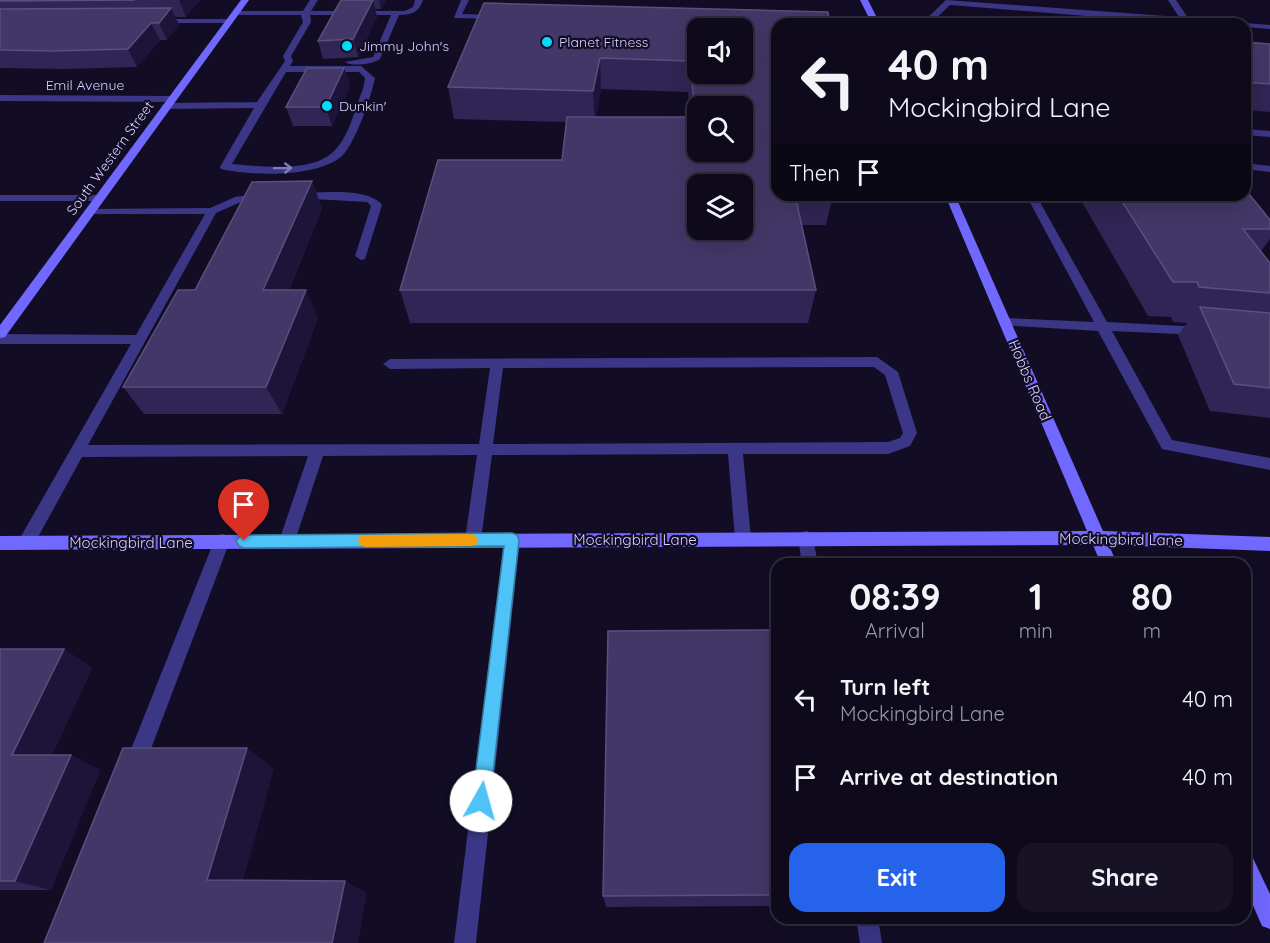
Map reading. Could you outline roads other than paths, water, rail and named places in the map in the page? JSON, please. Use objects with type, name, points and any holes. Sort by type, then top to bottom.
[{"type":"street","name":"South Western Street","points":[[0,334],[245,0]]},
{"type":"street","points":[[286,65],[361,69],[370,78],[368,89],[340,153],[315,167],[225,168],[260,105],[286,65],[287,56],[306,22],[305,14],[314,0]]},
{"type":"street","points":[[153,21],[305,14],[407,14],[416,8],[419,0]]},
{"type":"street","points":[[465,0],[457,16],[504,17]]},
{"type":"street","points":[[864,0],[873,18]]},
{"type":"street","points":[[1172,0],[1184,18]]},
{"type":"street","points":[[931,18],[948,2],[981,2],[1146,18]]},
{"type":"street","points":[[286,65],[364,62],[376,59],[392,14]]},
{"type":"street","points":[[1251,25],[1270,27]]},
{"type":"street","name":"Emil Avenue","points":[[0,98],[260,105]]},
{"type":"street","points":[[1251,132],[1270,134]]},
{"type":"street","points":[[1251,167],[1270,169]]},
{"type":"street","points":[[90,212],[212,212],[239,199],[276,196],[361,197],[371,199],[377,205],[361,256]]},
{"type":"street","points":[[0,198],[100,198]]},
{"type":"street","name":"Hobbs Road","points":[[953,201],[1106,558]]},
{"type":"street","points":[[1034,201],[1167,445],[1270,464]]},
{"type":"street","points":[[26,543],[212,212]]},
{"type":"street","points":[[1005,322],[1174,328],[1217,332]]},
{"type":"street","points":[[0,339],[140,340]]},
{"type":"street","points":[[77,452],[888,448],[905,442],[910,433],[891,372],[877,362],[390,364]]},
{"type":"street","points":[[473,540],[497,364]]},
{"type":"street","points":[[735,448],[743,539]]},
{"type":"street","points":[[287,541],[316,450]]},
{"type":"street","points":[[806,538],[809,558]]},
{"type":"street","name":"Mockingbird Lane","points":[[0,543],[1097,538],[1270,544]]},
{"type":"street","points":[[465,943],[512,540]]},
{"type":"street","points":[[126,787],[222,541]]},
{"type":"street","points":[[1251,876],[1270,918]]},
{"type":"street","points":[[868,924],[872,943]]},
{"type":"place","name":"Planet Fitness","points":[[547,42]]},
{"type":"place","name":"Jimmy John's","points":[[347,46]]},
{"type":"place","name":"Dunkin'","points":[[327,106]]}]
